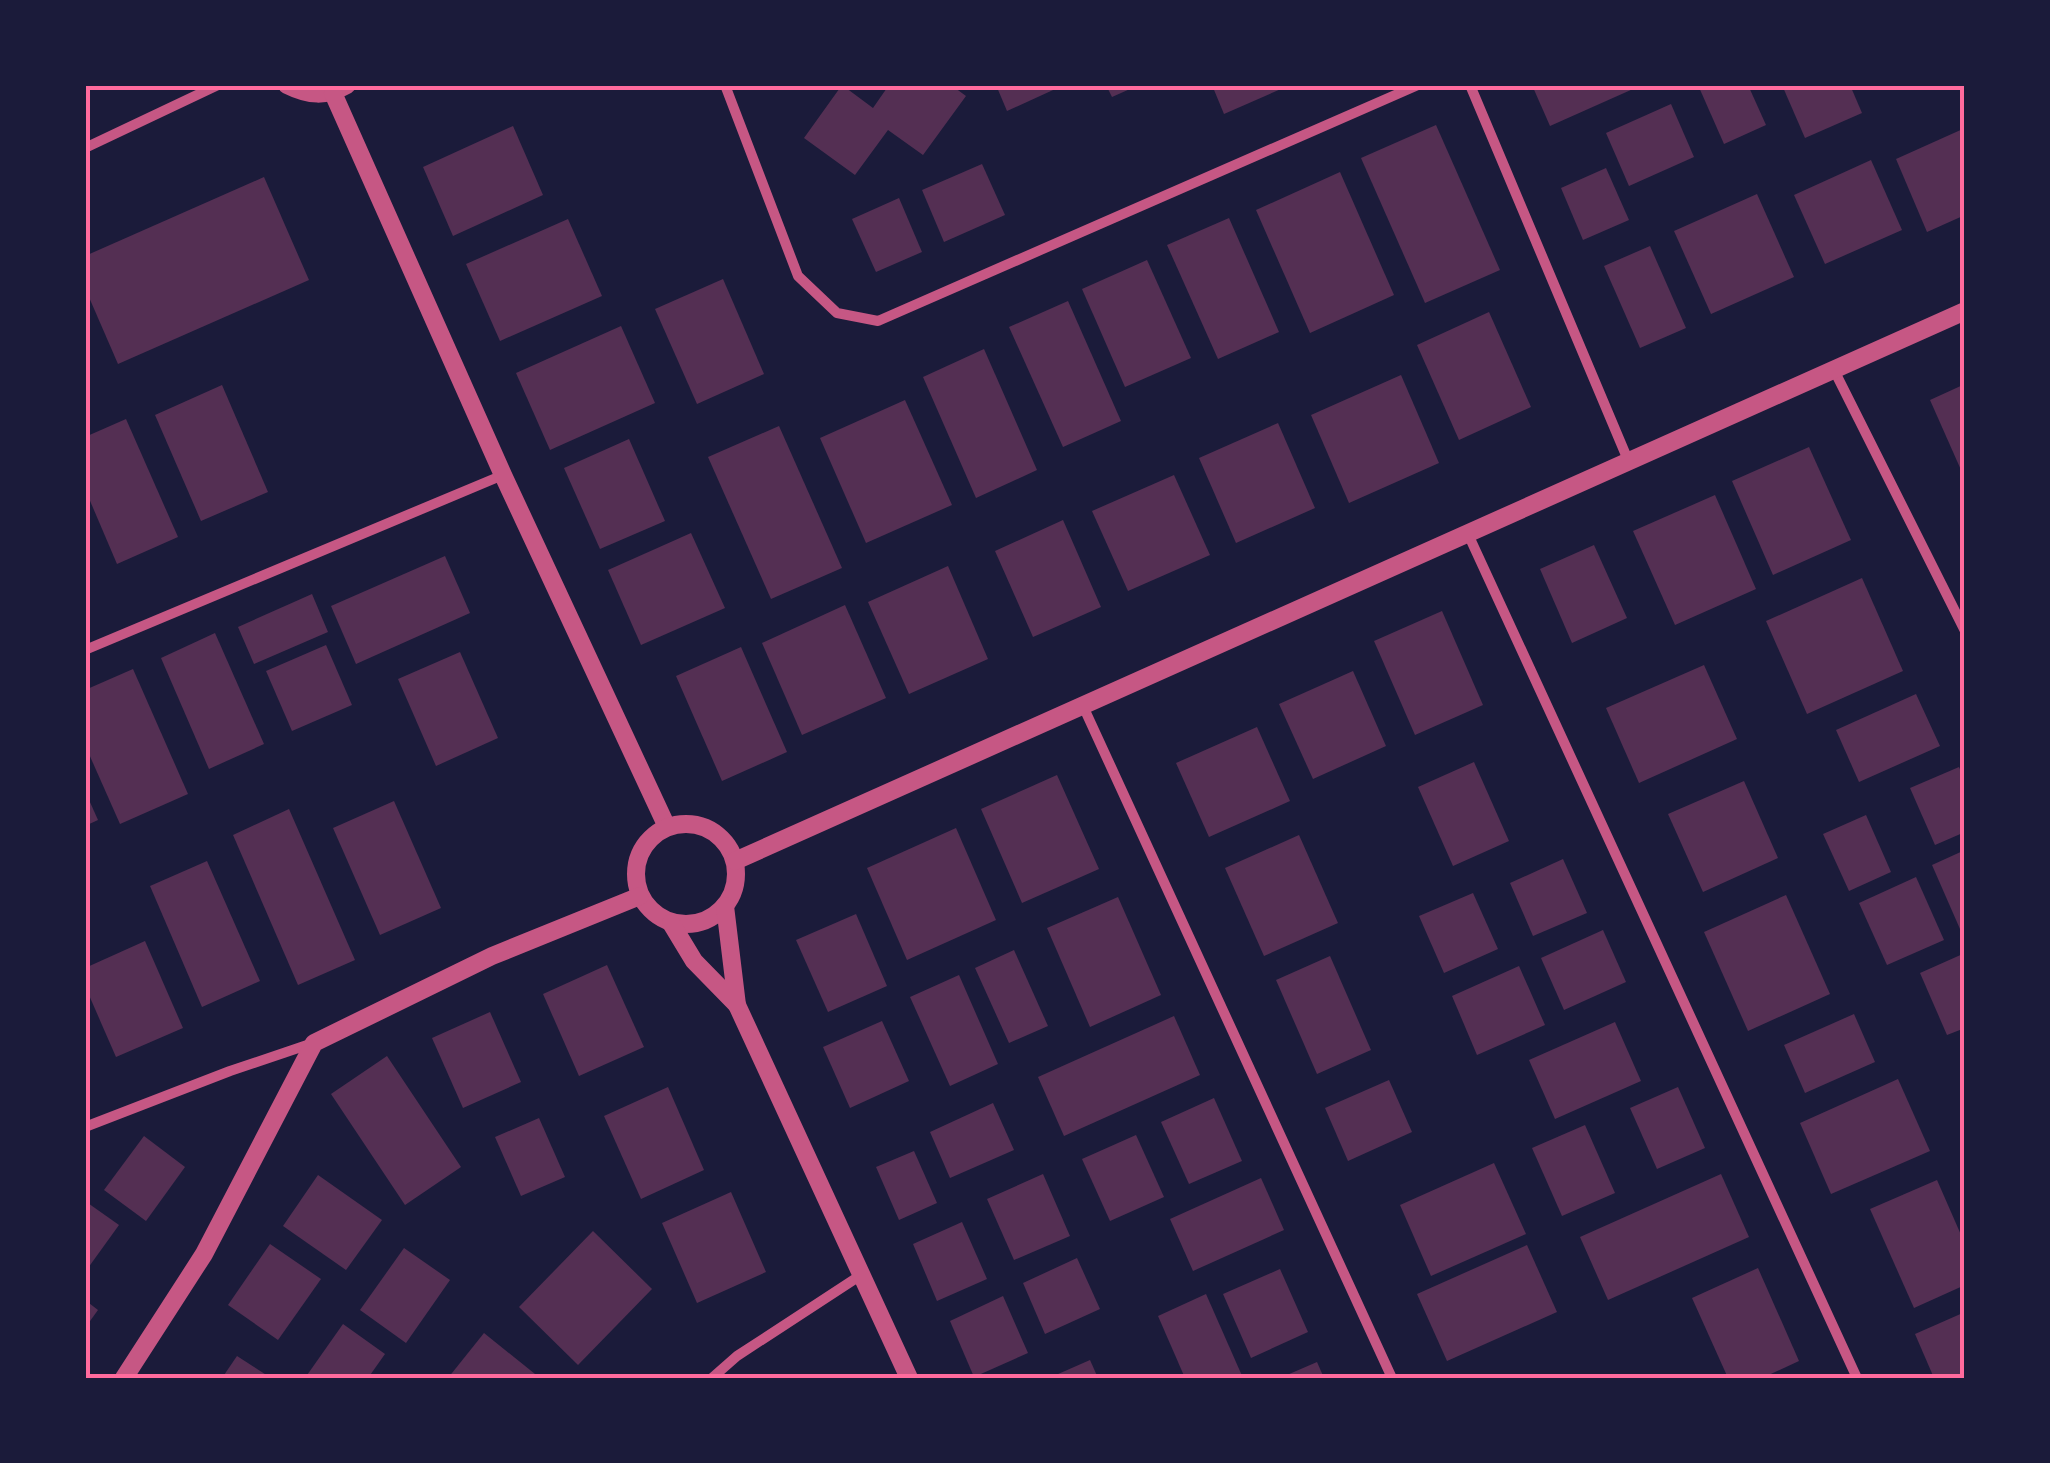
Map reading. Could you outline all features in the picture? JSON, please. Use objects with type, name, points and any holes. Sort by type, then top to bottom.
[{"type":"street","points":[[85,148],[218,85]]},
{"type":"street","points":[[287,85],[317,95],[340,89],[502,474],[668,827]]},
{"type":"street","points":[[725,85],[798,276],[837,313],[878,322],[1418,85]]},
{"type":"street","points":[[1470,85],[1628,460]]},
{"type":"street","points":[[735,861],[1965,312]]},
{"type":"street","points":[[1834,370],[1965,631]]},
{"type":"street","points":[[85,650],[502,474]]},
{"type":"street","points":[[1468,534],[1857,1378]]},
{"type":"street","points":[[1083,706],[1392,1378]]},
{"type":"street","points":[[684,823],[701,825],[716,833],[728,845],[735,861],[737,876],[726,906],[714,916],[685,925],[658,916],[640,896],[635,880],[642,847],[653,835],[684,823]]},
{"type":"street","points":[[85,1127],[314,1043],[492,956],[640,896]]},
{"type":"street","points":[[726,906],[737,1005],[909,1378]]},
{"type":"street","points":[[671,922],[694,961],[737,1005]]},
{"type":"street","points":[[124,1378],[204,1254],[314,1043]]},
{"type":"street","points":[[712,1378],[737,1356],[861,1276]]},
{"type":"building","points":[[842,85],[873,108],[889,85],[951,85],[966,96],[923,155],[888,130],[855,175],[804,138]]},
{"type":"building","points":[[996,85],[1064,85],[1007,111]]},
{"type":"building","points":[[1106,85],[1139,85],[1112,97]]},
{"type":"building","points":[[1212,85],[1290,85],[1224,114]]},
{"type":"building","points":[[1532,85],[1642,85],[1550,126]]},
{"type":"building","points":[[1698,85],[1748,85],[1766,125],[1724,144]]},
{"type":"building","points":[[1782,85],[1850,85],[1862,113],[1805,138]]},
{"type":"building","points":[[1671,104],[1694,157],[1629,186],[1606,133]]},
{"type":"building","points":[[1436,125],[1500,270],[1425,303],[1361,158]]},
{"type":"building","points":[[513,126],[543,195],[453,236],[423,167]]},
{"type":"building","points":[[1965,128],[1965,215],[1927,232],[1896,159]]},
{"type":"building","points":[[1871,160],[1902,230],[1825,264],[1794,195]]},
{"type":"building","points":[[982,164],[1005,215],[944,242],[922,190]]},
{"type":"building","points":[[1606,168],[1629,220],[1583,240],[1561,188]]},
{"type":"building","points":[[1340,172],[1394,295],[1310,333],[1256,210]]},
{"type":"building","points":[[264,177],[309,280],[118,364],[85,288],[85,256]]},
{"type":"building","points":[[1757,194],[1794,277],[1711,314],[1674,231]]},
{"type":"building","points":[[899,198],[922,252],[876,272],[852,219]]},
{"type":"building","points":[[1229,218],[1279,332],[1218,359],[1167,245]]},
{"type":"building","points":[[568,219],[602,296],[500,341],[466,264]]},
{"type":"building","points":[[1650,246],[1686,328],[1640,348],[1604,266]]},
{"type":"building","points":[[1147,260],[1191,358],[1125,387],[1082,289]]},
{"type":"building","points":[[723,279],[764,374],[697,404],[655,309]]},
{"type":"building","points":[[1068,301],[1121,421],[1063,447],[1009,327]]},
{"type":"building","points":[[1489,312],[1531,407],[1459,440],[1417,345]]},
{"type":"building","points":[[621,326],[655,403],[550,450],[516,373]]},
{"type":"building","points":[[984,349],[1037,470],[976,498],[923,377]]},
{"type":"building","points":[[1401,375],[1439,463],[1349,503],[1311,415]]},
{"type":"building","points":[[1965,384],[1965,479],[1930,400]]},
{"type":"building","points":[[222,385],[268,492],[201,521],[155,415]]},
{"type":"building","points":[[905,400],[952,505],[866,543],[820,438]]},
{"type":"building","points":[[126,419],[178,537],[117,564],[85,489],[85,437]]},
{"type":"building","points":[[1278,423],[1315,508],[1236,543],[1199,458]]},
{"type":"building","points":[[779,426],[842,568],[771,599],[708,457]]},
{"type":"building","points":[[629,439],[665,521],[600,549],[564,468]]},
{"type":"building","points":[[1809,447],[1851,540],[1773,575],[1732,481]]},
{"type":"building","points":[[1174,475],[1210,555],[1128,591],[1092,511]]},
{"type":"building","points":[[1715,495],[1756,589],[1675,625],[1633,531]]},
{"type":"building","points":[[1063,520],[1101,607],[1033,637],[995,551]]},
{"type":"building","points":[[691,533],[725,608],[641,645],[608,570]]},
{"type":"building","points":[[1594,545],[1627,618],[1572,643],[1540,569]]},
{"type":"building","points":[[445,556],[470,613],[356,664],[331,606]]},
{"type":"building","points":[[948,566],[988,659],[909,694],[868,602]]},
{"type":"building","points":[[1862,578],[1903,671],[1807,714],[1766,621]]},
{"type":"building","points":[[312,594],[328,632],[254,664],[238,627]]},
{"type":"building","points":[[845,605],[886,698],[802,735],[762,643]]},
{"type":"building","points":[[1442,611],[1483,705],[1415,735],[1374,641]]},
{"type":"building","points":[[215,633],[264,744],[209,769],[161,658]]},
{"type":"building","points":[[326,645],[352,705],[292,731],[266,671]]},
{"type":"building","points":[[741,647],[787,752],[722,781],[676,676]]},
{"type":"building","points":[[460,652],[498,738],[436,766],[398,679]]},
{"type":"building","points":[[1704,665],[1737,739],[1639,783],[1606,708]]},
{"type":"building","points":[[133,669],[188,794],[120,824],[85,745],[85,690]]},
{"type":"building","points":[[1353,671],[1386,746],[1313,779],[1279,704]]},
{"type":"building","points":[[1916,694],[1940,746],[1859,782],[1836,730]]},
{"type":"building","points":[[1257,727],[1290,801],[1209,837],[1176,763]]},
{"type":"building","points":[[1474,762],[1509,841],[1453,866],[1418,787]]},
{"type":"building","points":[[1959,767],[1965,781],[1965,832],[1935,845],[1910,788]]},
{"type":"building","points":[[1057,775],[1099,869],[1022,903],[981,809]]},
{"type":"building","points":[[1744,781],[1778,858],[1703,892],[1668,814]]},
{"type":"building","points":[[85,791],[98,820],[85,826]]},
{"type":"building","points":[[394,801],[441,908],[380,935],[333,828]]},
{"type":"building","points":[[289,809],[355,960],[298,985],[233,835]]},
{"type":"building","points":[[1866,815],[1891,872],[1849,891],[1823,834]]},
{"type":"building","points":[[956,828],[996,920],[907,960],[867,868]]},
{"type":"building","points":[[1299,835],[1338,923],[1264,956],[1225,868]]},
{"type":"building","points":[[1965,850],[1965,926],[1960,929],[1932,865]]},
{"type":"building","points":[[1563,859],[1587,913],[1533,936],[1510,883]]},
{"type":"building","points":[[207,861],[260,981],[202,1007],[150,886]]},
{"type":"building","points":[[1916,877],[1944,940],[1887,965],[1859,903]]},
{"type":"building","points":[[1473,893],[1498,949],[1444,973],[1419,916]]},
{"type":"building","points":[[1786,895],[1830,994],[1748,1031],[1704,932]]},
{"type":"building","points":[[1118,897],[1161,995],[1090,1027],[1047,928]]},
{"type":"building","points":[[856,914],[887,986],[828,1012],[796,940]]},
{"type":"building","points":[[1603,930],[1626,982],[1564,1010],[1541,958]]},
{"type":"building","points":[[145,941],[183,1028],[116,1057],[85,986],[85,968]]},
{"type":"building","points":[[1014,950],[1048,1026],[1009,1043],[975,968]]},
{"type":"building","points":[[1965,953],[1965,1028],[1947,1035],[1920,973]]},
{"type":"building","points":[[1330,956],[1371,1050],[1317,1074],[1276,980]]},
{"type":"building","points":[[607,965],[644,1047],[579,1076],[543,994]]},
{"type":"building","points":[[1519,966],[1545,1025],[1477,1055],[1452,996]]},
{"type":"building","points":[[959,975],[998,1064],[950,1086],[910,997]]},
{"type":"building","points":[[490,1012],[521,1082],[463,1108],[432,1038]]},
{"type":"building","points":[[1854,1014],[1875,1062],[1805,1093],[1784,1045]]},
{"type":"building","points":[[1174,1016],[1200,1075],[1064,1136],[1038,1077]]},
{"type":"building","points":[[882,1021],[909,1081],[850,1108],[823,1047]]},
{"type":"building","points":[[1615,1022],[1641,1081],[1555,1119],[1529,1060]]},
{"type":"building","points":[[387,1056],[461,1167],[405,1205],[331,1094]]},
{"type":"building","points":[[1898,1079],[1930,1151],[1831,1194],[1800,1123]]},
{"type":"building","points":[[1389,1080],[1412,1132],[1348,1161],[1325,1108]]},
{"type":"building","points":[[668,1087],[704,1170],[641,1199],[604,1116]]},
{"type":"building","points":[[1678,1087],[1705,1148],[1657,1169],[1630,1108]]},
{"type":"building","points":[[1214,1098],[1242,1161],[1189,1184],[1161,1122]]},
{"type":"building","points":[[993,1103],[1014,1150],[950,1178],[930,1132]]},
{"type":"building","points":[[539,1118],[565,1177],[521,1196],[495,1137]]},
{"type":"building","points":[[1585,1125],[1615,1193],[1562,1216],[1532,1148]]},
{"type":"building","points":[[1136,1135],[1164,1197],[1110,1221],[1082,1159]]},
{"type":"building","points":[[144,1136],[185,1167],[146,1221],[104,1190]]},
{"type":"building","points":[[914,1151],[937,1203],[899,1220],[876,1167]]},
{"type":"building","points":[[1494,1163],[1526,1234],[1431,1276],[1400,1205]]},
{"type":"building","points":[[1043,1174],[1070,1236],[1014,1260],[987,1199]]},
{"type":"building","points":[[1721,1174],[1749,1237],[1608,1300],[1580,1237]]},
{"type":"building","points":[[318,1175],[382,1220],[346,1270],[283,1226]]},
{"type":"building","points":[[1261,1178],[1284,1230],[1193,1271],[1170,1219]]},
{"type":"building","points":[[1937,1180],[1965,1244],[1965,1285],[1914,1308],[1870,1209]]},
{"type":"building","points":[[731,1192],[766,1272],[697,1303],[662,1223]]},
{"type":"building","points":[[85,1201],[119,1225],[88,1268],[85,1267]]},
{"type":"building","points":[[962,1222],[987,1279],[937,1301],[913,1244]]},
{"type":"building","points":[[593,1231],[652,1289],[578,1365],[519,1307]]},
{"type":"building","points":[[270,1244],[321,1279],[278,1340],[228,1305]]},
{"type":"building","points":[[1527,1245],[1557,1312],[1447,1361],[1417,1294]]},
{"type":"building","points":[[404,1248],[450,1280],[406,1343],[360,1310]]},
{"type":"building","points":[[1077,1258],[1100,1309],[1045,1334],[1023,1283]]},
{"type":"building","points":[[1758,1268],[1799,1361],[1762,1378],[1728,1378],[1692,1298]]},
{"type":"building","points":[[1280,1269],[1308,1332],[1251,1358],[1223,1294]]},
{"type":"building","points":[[1206,1294],[1243,1378],[1185,1378],[1158,1316]]},
{"type":"building","points":[[1003,1296],[1028,1353],[974,1377],[950,1321]]},
{"type":"building","points":[[85,1300],[98,1310],[85,1328]]},
{"type":"building","points":[[1965,1312],[1965,1378],[1934,1378],[1915,1334]]},
{"type":"building","points":[[343,1324],[385,1354],[368,1378],[305,1378]]},
{"type":"building","points":[[484,1333],[540,1378],[448,1378]]},
{"type":"building","points":[[237,1356],[271,1378],[222,1378]]},
{"type":"building","points":[[1090,1360],[1098,1378],[1049,1378]]},
{"type":"building","points":[[1317,1362],[1324,1378],[1280,1378]]}]
